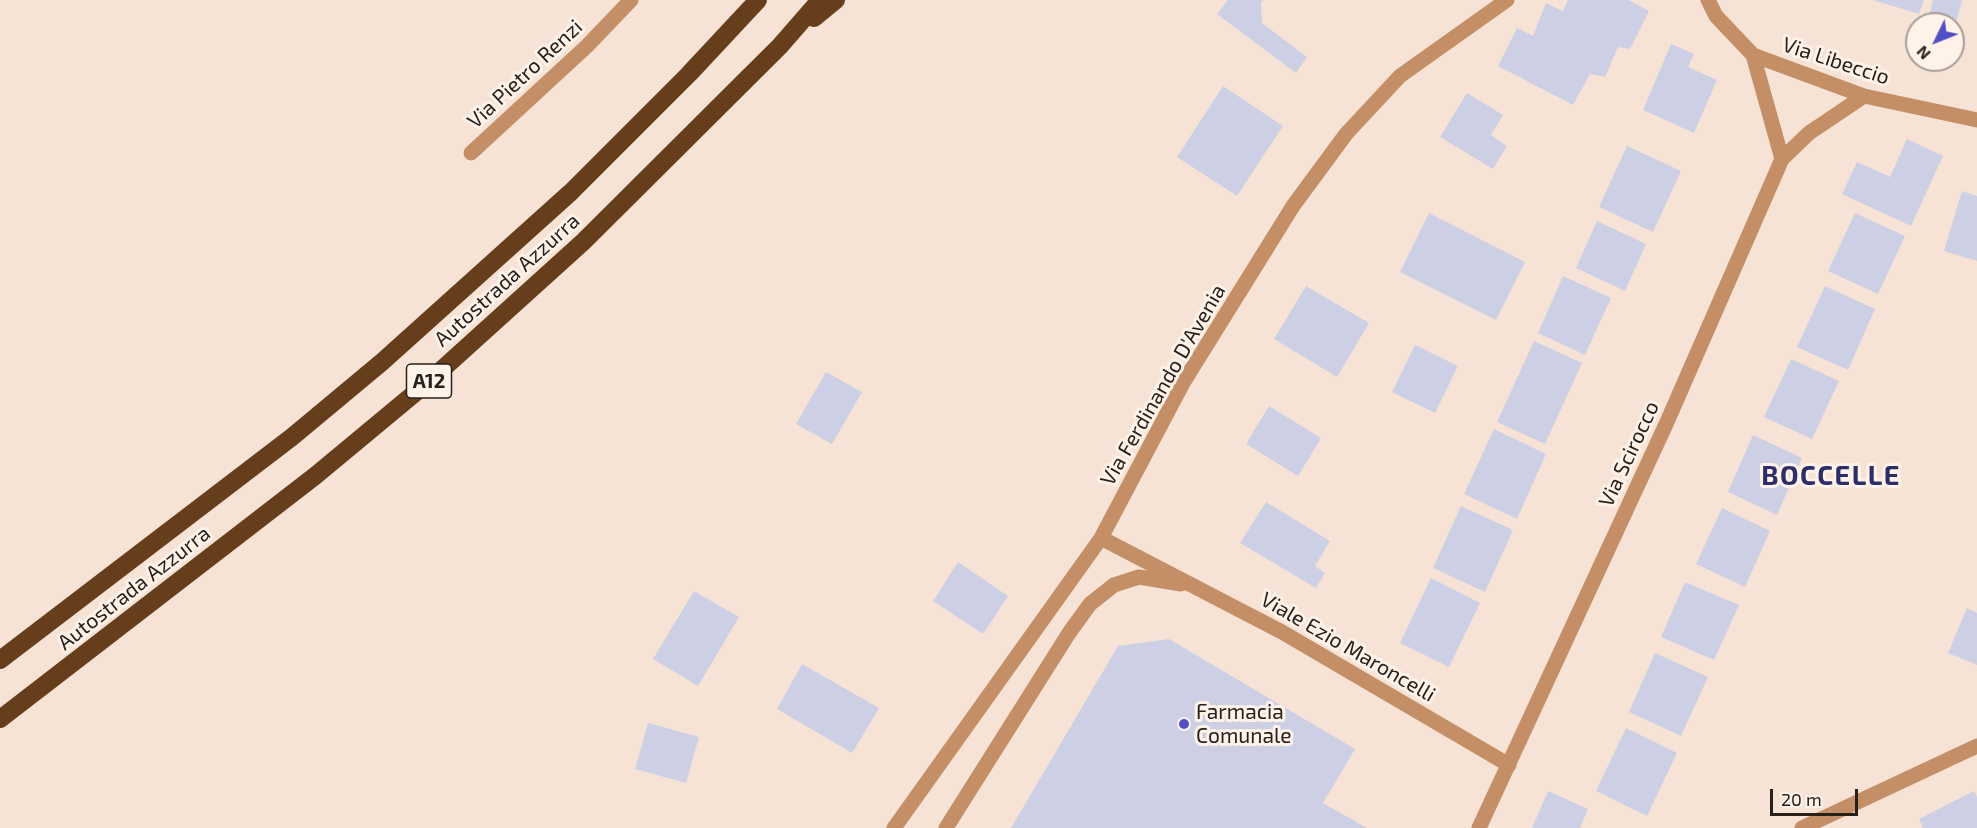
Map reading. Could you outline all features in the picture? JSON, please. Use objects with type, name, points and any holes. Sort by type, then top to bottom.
[{"type":"highway","name":"Autostrada Azzurra","points":[[0,660],[292,436],[382,362],[571,192],[689,74],[758,0]]},
{"type":"highway","name":"Autostrada Azzurra","points":[[0,719],[315,476],[428,383],[583,242],[780,46],[820,0]]},
{"type":"highway","points":[[780,46],[836,0]]},
{"type":"street","name":"Via Pietro Renzi","points":[[471,153],[587,46],[631,0]]},
{"type":"street","name":"Via Ferdinando D'Avenia","points":[[894,828],[1101,538],[1183,383],[1293,206],[1347,134],[1400,76],[1507,0]]},
{"type":"street","name":"Via Libeccio","points":[[1708,0],[1716,16],[1752,55],[1864,96],[1977,120]]},
{"type":"street","points":[[1752,55],[1782,159]]},
{"type":"street","name":"Via Scirocco","points":[[1509,765],[1667,422],[1782,159],[1809,133],[1864,96]]},
{"type":"street","name":"Viale Ezio Maroncelli","points":[[1101,538],[1282,632],[1509,765]]},
{"type":"street","points":[[946,828],[1068,633],[1090,604],[1114,585],[1139,578],[1194,586]]},
{"type":"street","points":[[1802,828],[1977,746]]},
{"type":"street","points":[[1479,828],[1509,765]]},
{"type":"building","points":[[1228,0],[1263,0],[1261,3],[1262,23],[1307,57],[1296,73],[1217,14]]},
{"type":"building","points":[[1568,0],[1628,0],[1649,11],[1630,49],[1618,47],[1605,77],[1590,74],[1573,105],[1498,66],[1517,28],[1533,36],[1546,3],[1563,11]]},
{"type":"building","points":[[1873,0],[1924,0],[1920,12],[1912,12]]},
{"type":"building","points":[[1933,0],[1962,0],[1959,12],[1930,12]]},
{"type":"building","points":[[1671,44],[1694,54],[1688,67],[1717,80],[1694,133],[1643,110]]},
{"type":"building","points":[[1223,86],[1283,126],[1237,196],[1177,157]]},
{"type":"building","points":[[1467,93],[1503,115],[1491,135],[1507,146],[1493,169],[1440,137]]},
{"type":"building","points":[[1907,139],[1943,156],[1911,226],[1842,194],[1857,162],[1890,177]]},
{"type":"building","points":[[1627,146],[1681,171],[1653,232],[1599,207]]},
{"type":"building","points":[[1962,191],[1977,196],[1977,261],[1944,251]]},
{"type":"building","points":[[1429,213],[1525,262],[1496,320],[1400,272]]},
{"type":"building","points":[[1855,213],[1905,236],[1878,294],[1828,271]]},
{"type":"building","points":[[1597,221],[1646,244],[1625,291],[1576,268]]},
{"type":"building","points":[[1563,276],[1611,298],[1585,355],[1538,333]]},
{"type":"building","points":[[1306,286],[1369,323],[1337,377],[1274,339]]},
{"type":"building","points":[[1825,286],[1875,309],[1848,370],[1797,347]]},
{"type":"building","points":[[1534,341],[1582,363],[1545,444],[1497,422]]},
{"type":"building","points":[[1415,345],[1458,366],[1435,413],[1392,392]]},
{"type":"building","points":[[1791,359],[1839,381],[1812,439],[1764,417]]},
{"type":"building","points":[[826,372],[862,392],[832,444],[796,424]]},
{"type":"building","points":[[1269,406],[1321,438],[1298,476],[1246,444]]},
{"type":"building","points":[[1494,429],[1546,454],[1517,519],[1464,494]]},
{"type":"building","points":[[1753,435],[1802,458],[1777,515],[1728,492]]},
{"type":"building","points":[[1266,502],[1330,541],[1315,566],[1325,573],[1316,588],[1240,543]]},
{"type":"building","points":[[1461,506],[1513,530],[1485,592],[1433,568]]},
{"type":"building","points":[[1722,508],[1770,531],[1745,587],[1696,564]]},
{"type":"building","points":[[958,562],[1008,596],[983,634],[933,601]]},
{"type":"building","points":[[1431,578],[1480,603],[1449,667],[1400,643]]},
{"type":"building","points":[[1685,582],[1739,605],[1714,660],[1661,637]]},
{"type":"building","points":[[694,591],[739,617],[698,686],[653,659]]},
{"type":"building","points":[[1967,608],[1977,613],[1977,665],[1948,653]]},
{"type":"building","points":[[1169,639],[1355,749],[1323,803],[1367,828],[1011,828],[1118,646]]},
{"type":"building","points":[[1655,653],[1708,677],[1681,736],[1629,712]]},
{"type":"building","points":[[802,664],[879,708],[852,753],[777,709]]},
{"type":"building","points":[[648,723],[699,737],[686,783],[635,769]]},
{"type":"building","points":[[1626,728],[1677,753],[1647,816],[1596,791]]},
{"type":"building","points":[[1548,791],[1588,809],[1580,828],[1532,828]]},
{"type":"building","points":[[1974,791],[1977,797],[1977,828],[1923,828],[1919,819]]},
{"type":"place","name":"Farmacia Comunale","points":[[1184,724]]},
{"type":"district","name":"BOCCELLE","points":[[1831,476]]}]
